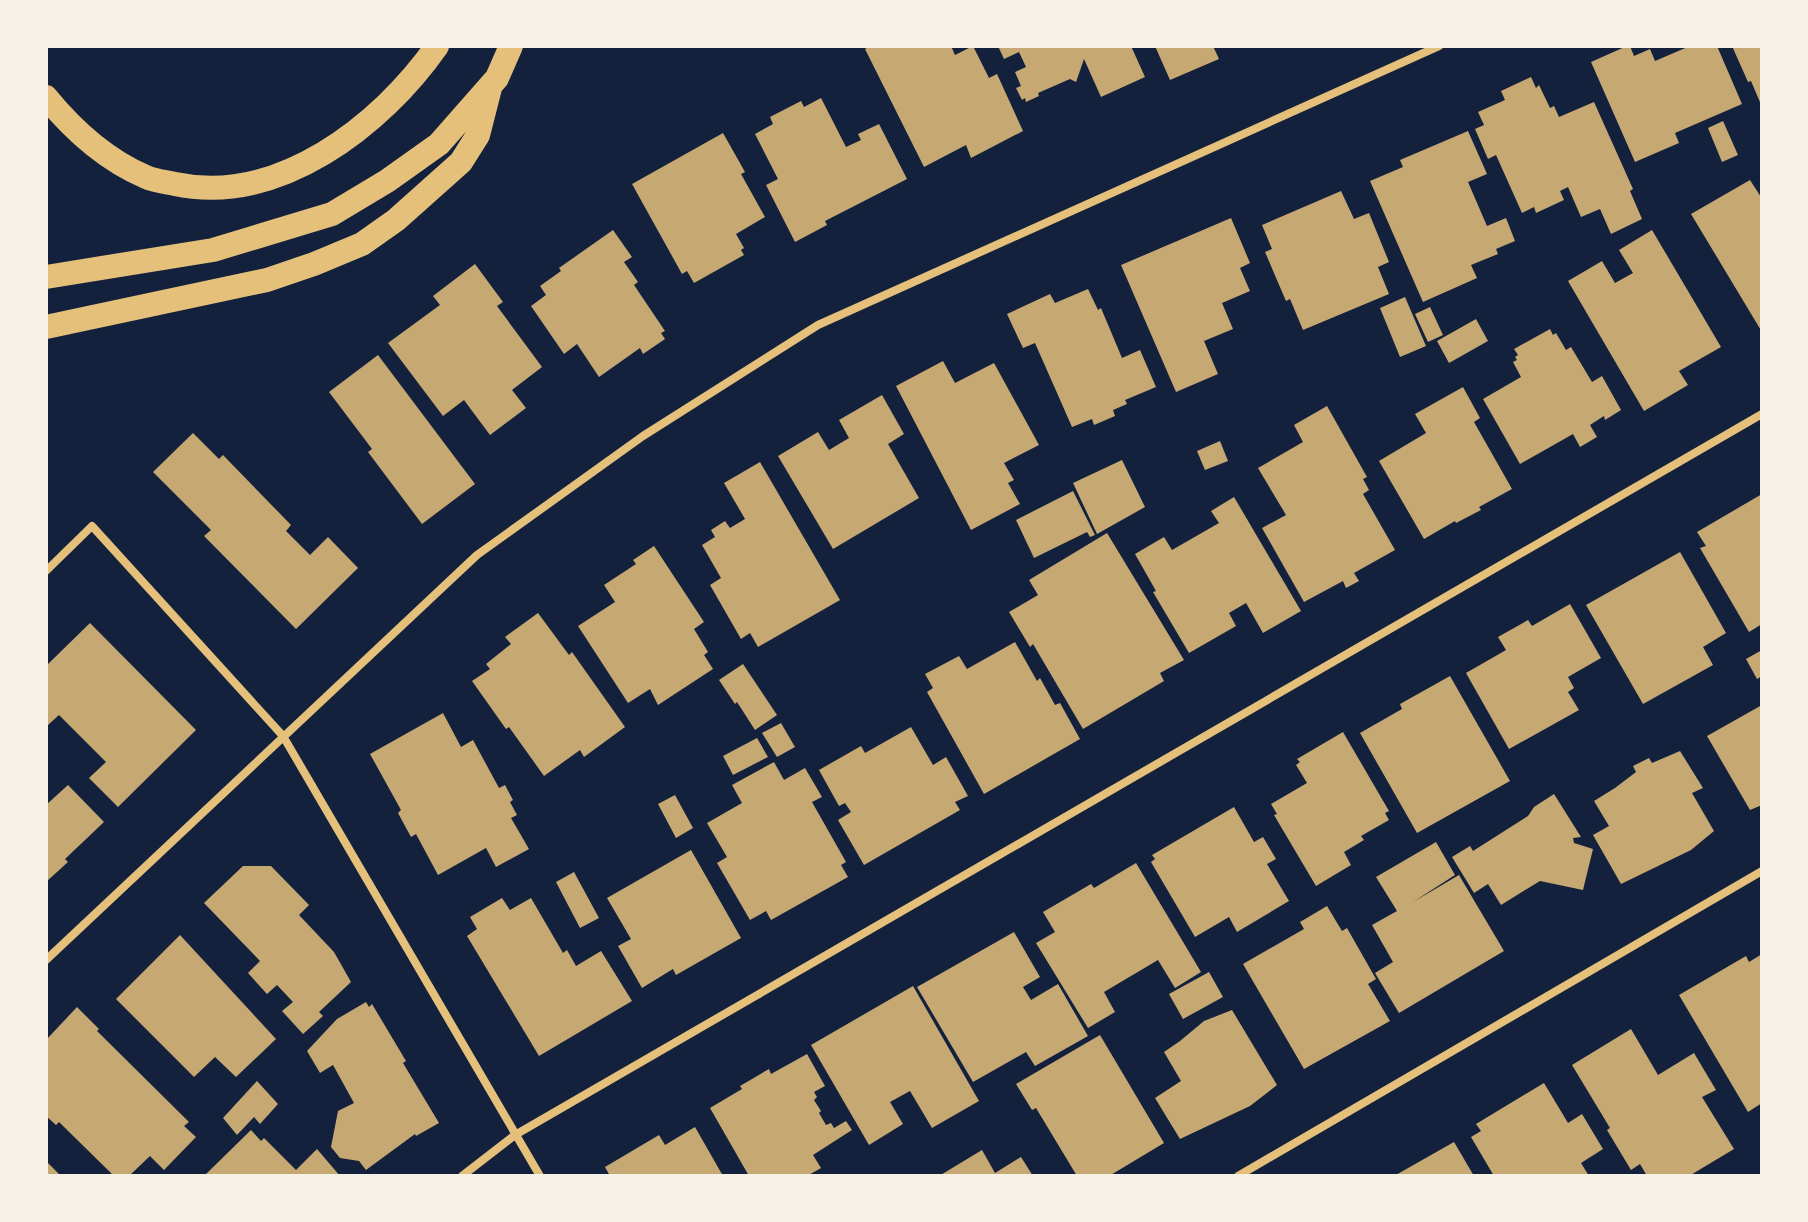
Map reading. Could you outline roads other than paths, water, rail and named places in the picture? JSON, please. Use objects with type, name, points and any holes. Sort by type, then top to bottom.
[{"type":"highway","points":[[46,97],[108,157],[148,178],[197,188],[240,186],[284,173],[330,150],[383,110],[437,46]]},
{"type":"highway","points":[[46,277],[213,250],[332,214],[387,181],[439,144],[497,78],[511,46]]},
{"type":"highway","points":[[46,327],[267,280],[362,244],[396,220],[461,162],[478,135],[491,86]]},
{"type":"street","points":[[46,960],[477,555],[643,436],[818,325],[1439,46]]},
{"type":"street","points":[[462,1176],[515,1135],[1762,414]]},
{"type":"street","points":[[46,571],[92,526],[283,736],[540,1176]]},
{"type":"street","points":[[1238,1176],[1762,871]]}]
